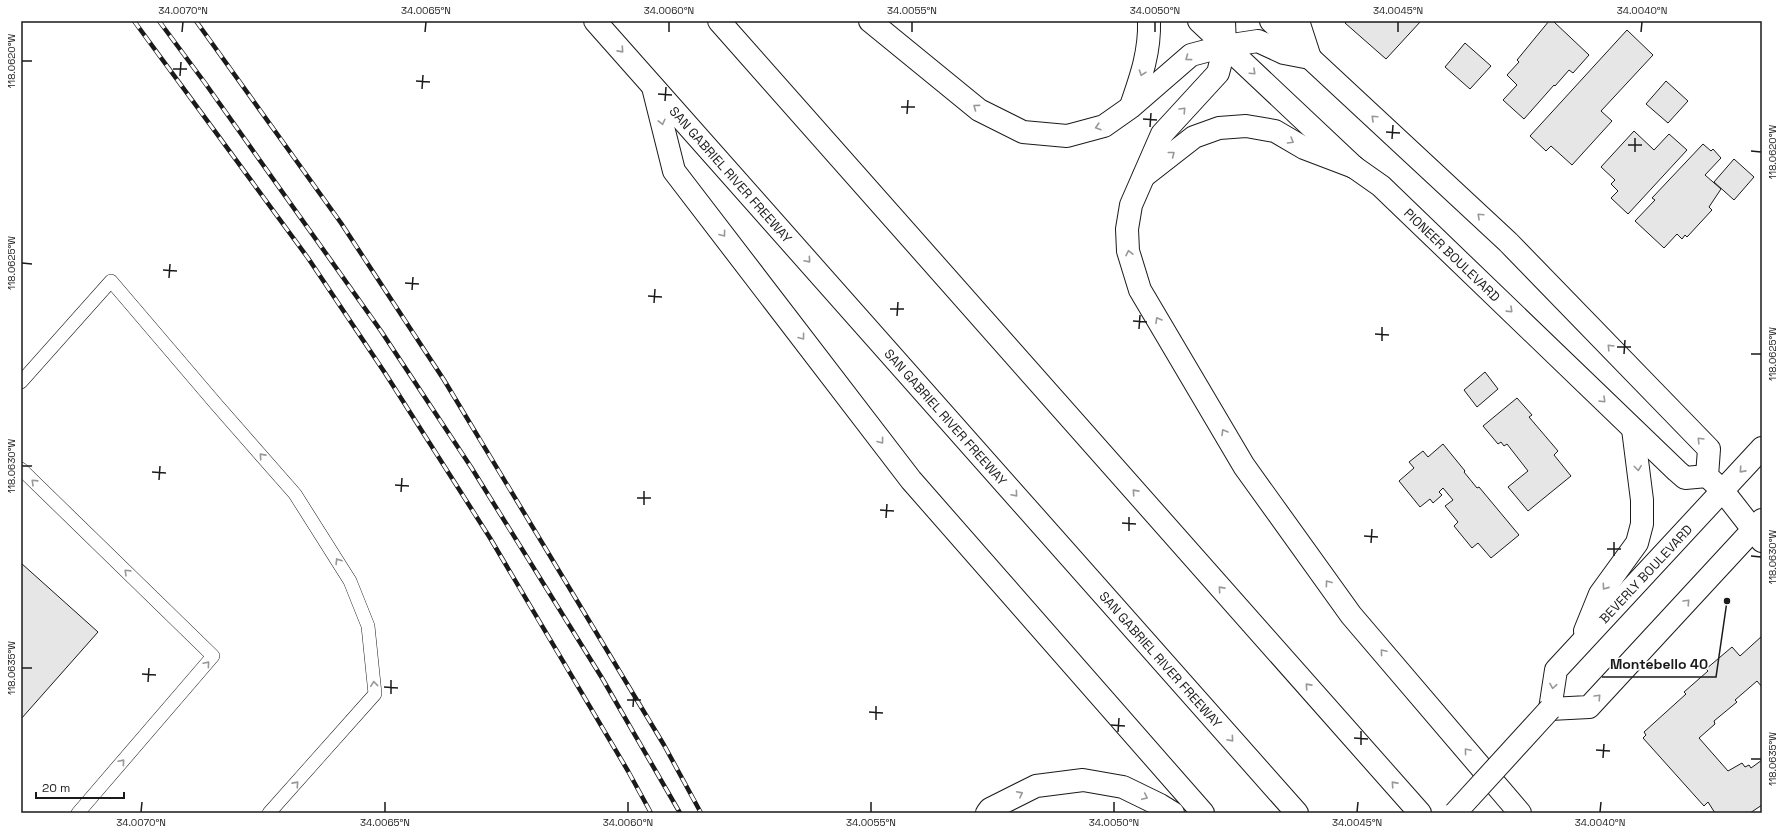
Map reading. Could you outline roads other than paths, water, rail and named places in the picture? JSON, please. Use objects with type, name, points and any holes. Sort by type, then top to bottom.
[{"type":"main road","name":"SAN GABRIEL RIVER FREEWAY","points":[[595,21],[653,84],[1296,813]]},
{"type":"main road","points":[[719,21],[1420,813]]},
{"type":"main road","points":[[870,21],[979,110],[1023,132],[1067,136],[1104,126],[1131,107],[1191,55],[1224,46],[1258,41],[1284,53],[1310,58]]},
{"type":"main road","points":[[1131,107],[1145,64],[1149,37],[1149,21]]},
{"type":"main road","name":"PIONEER BOULEVARD","points":[[1199,21],[1354,167],[1381,186],[1685,478],[1707,476]]},
{"type":"main road","points":[[1224,21],[1224,46],[1218,73],[1162,134],[1141,178],[1131,205],[1127,229],[1128,251],[1140,290],[1244,466],[1351,614],[1520,813]]},
{"type":"main road","points":[[1271,21],[1508,242],[1709,449],[1707,476],[1759,531],[1589,707],[1550,709],[1455,813]]},
{"type":"main road","points":[[1298,21],[1310,58]]},
{"type":"main road","points":[[653,84],[674,171],[911,480],[1204,813]]},
{"type":"main road","points":[[1141,178],[1194,137],[1219,128],[1246,126],[1274,131],[1304,148],[1354,167]]},
{"type":"main road","points":[[1580,643],[1600,594],[1637,543],[1642,524],[1642,500],[1633,429]]},
{"type":"main road","name":"BEVERLY BOULEVARD","points":[[1550,709],[1556,670],[1723,492],[1762,448]]},
{"type":"main road","points":[[987,813],[990,809],[1036,786],[1084,780],[1123,787],[1174,813]]},
{"type":"lane","points":[[21,382],[111,281],[295,494],[350,581],[368,626],[375,694],[269,813]]},
{"type":"lane","points":[[21,469],[213,656],[78,813]]},
{"type":"railway","points":[[134,21],[308,258],[385,373],[490,538],[628,771],[651,813]]},
{"type":"railway","points":[[159,21],[205,83],[381,331],[471,467],[602,678],[680,813]]},
{"type":"railway","points":[[196,21],[341,223],[444,380],[664,745],[701,813]]},
{"type":"place","name":"Montebello 40","points":[[1727,601]]}]
